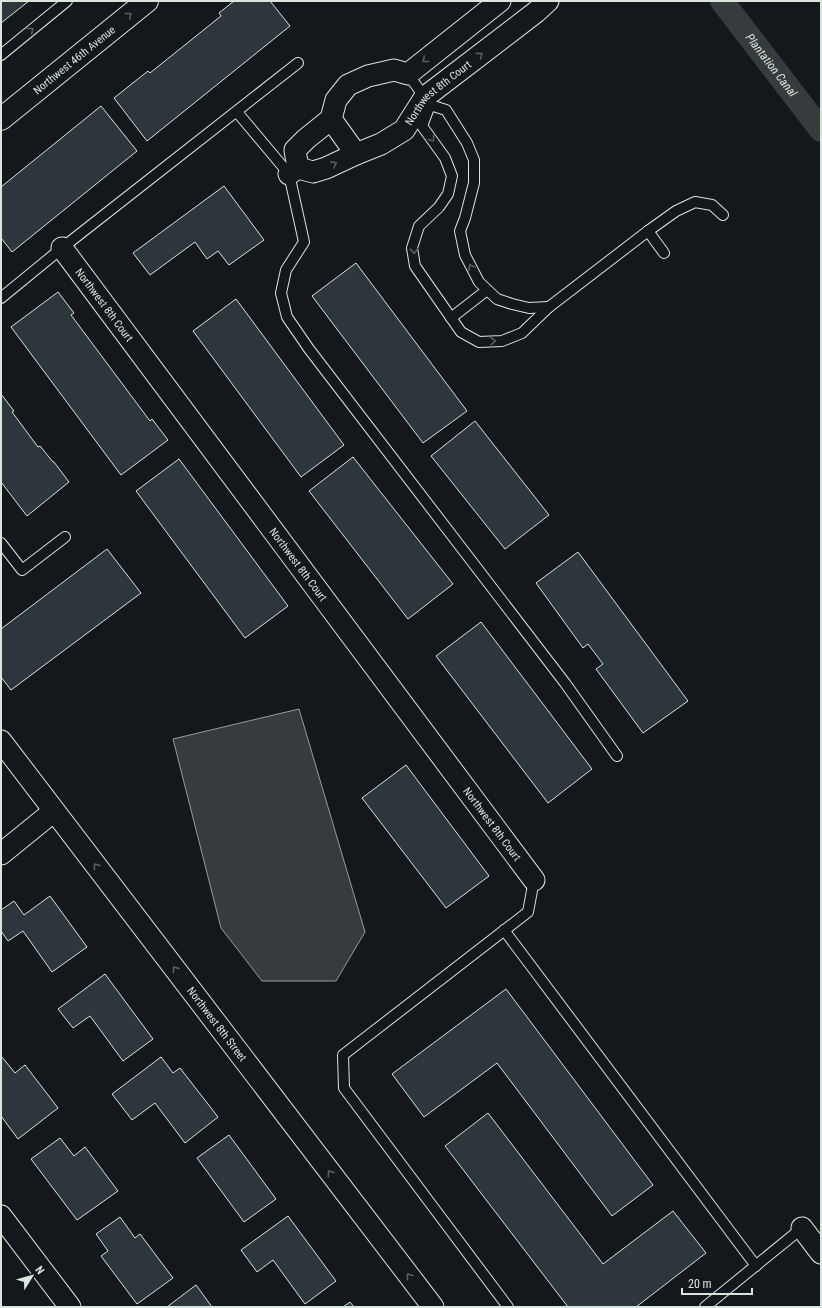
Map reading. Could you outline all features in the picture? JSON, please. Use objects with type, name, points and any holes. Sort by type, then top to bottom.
[{"type":"street","name":"Northwest 46th Avenue","points":[[1,119],[147,1]]},
{"type":"street","points":[[293,171],[295,150],[331,119],[336,100],[348,85],[368,76],[394,70],[408,74],[500,1]]},
{"type":"street","name":"Northwest 8th Court","points":[[293,171],[313,172],[326,168],[382,144],[404,130],[428,101],[548,1]]},
{"type":"street","points":[[331,119],[356,154]]},
{"type":"street","name":"Northwest 8th Court","points":[[62,248],[534,880]]},
{"type":"street","name":"Northwest 8th Street","points":[[1,741],[433,1307]]},
{"type":"street","points":[[1,854],[54,812]]},
{"type":"street","points":[[1,1216],[70,1307]]},
{"type":"street","points":[[802,1228],[821,1253]]},
{"type":"lane","points":[[1,55],[67,1]]},
{"type":"lane","points":[[1,298],[62,248],[298,63]]},
{"type":"lane","points":[[408,74],[428,101],[446,110],[467,143],[474,160],[474,183],[460,231],[465,255],[479,282],[497,299],[529,308],[549,307]]},
{"type":"lane","points":[[428,101],[422,126],[445,158],[452,176],[448,194],[439,206],[419,226],[412,248],[415,266],[461,332],[478,342],[502,341],[522,333],[549,307],[676,211],[695,202],[712,205],[723,215]]},
{"type":"lane","points":[[237,112],[293,171],[304,242],[286,270],[281,293],[287,318],[309,349],[565,683],[617,756]]},
{"type":"lane","points":[[648,231],[664,253]]},
{"type":"lane","points":[[451,318],[487,290]]},
{"type":"lane","points":[[1,543],[22,570],[65,537]]},
{"type":"lane","points":[[508,1307],[344,1088],[343,1055],[528,912],[534,880]]},
{"type":"lane","points":[[504,930],[756,1266]]},
{"type":"lane","points":[[705,1307],[802,1228]]},
{"type":"shaded area","points":[[299,709],[365,932],[336,981],[262,981],[221,928],[173,739]]},
{"type":"building","points":[[1,1],[29,1],[1,23]]},
{"type":"building","points":[[234,1],[270,1],[290,26],[147,141],[114,98],[148,71],[150,73],[221,16],[219,13]]},
{"type":"building","points":[[101,106],[137,151],[12,252],[1,238],[1,187]]},
{"type":"building","points":[[224,186],[264,240],[229,265],[218,251],[207,259],[195,242],[150,275],[133,253]]},
{"type":"building","points":[[356,263],[467,411],[423,443],[312,296]]},
{"type":"building","points":[[58,292],[74,313],[71,315],[150,421],[152,419],[168,440],[121,475],[11,327]]},
{"type":"building","points":[[236,299],[344,445],[301,477],[193,331]]},
{"type":"building","points":[[1,394],[14,411],[12,412],[38,447],[40,446],[69,482],[27,516],[1,482]]},
{"type":"building","points":[[475,421],[549,515],[505,549],[431,456]]},
{"type":"building","points":[[353,457],[453,584],[408,619],[309,491]]},
{"type":"building","points":[[179,459],[288,606],[245,638],[136,491]]},
{"type":"building","points":[[107,549],[141,593],[11,690],[1,677],[1,629]]},
{"type":"building","points":[[578,552],[688,701],[643,733],[596,669],[603,664],[588,644],[583,648],[536,583]]},
{"type":"building","points":[[481,622],[592,769],[548,803],[436,656]]},
{"type":"building","points":[[406,765],[489,876],[446,908],[362,798]]},
{"type":"building","points":[[50,896],[87,947],[52,972],[23,931],[8,941],[1,931],[1,910],[14,901],[24,915]]},
{"type":"building","points":[[105,974],[153,1039],[123,1061],[90,1016],[73,1028],[58,1009]]},
{"type":"building","points":[[506,989],[653,1185],[612,1216],[497,1063],[424,1117],[392,1074]]},
{"type":"building","points":[[1,1056],[15,1073],[25,1065],[58,1108],[18,1139],[1,1116]]},
{"type":"building","points":[[161,1057],[173,1073],[180,1068],[218,1117],[185,1143],[155,1103],[132,1120],[112,1094]]},
{"type":"building","points":[[488,1113],[603,1264],[673,1211],[706,1253],[636,1307],[568,1307],[445,1146]]},
{"type":"building","points":[[229,1135],[276,1199],[244,1222],[197,1158]]},
{"type":"building","points":[[60,1138],[74,1156],[85,1147],[118,1191],[77,1220],[31,1159]]},
{"type":"building","points":[[288,1216],[336,1281],[305,1304],[273,1260],[257,1272],[241,1250]]},
{"type":"building","points":[[120,1217],[135,1238],[140,1234],[173,1278],[137,1304],[101,1256],[108,1251],[96,1234]]},
{"type":"building","points":[[196,1285],[212,1307],[167,1307]]},
{"type":"building","points":[[350,1302],[354,1307],[343,1307]]},
{"type":"waterway","name":"Plantation Canal","points":[[722,1],[821,130]]}]
